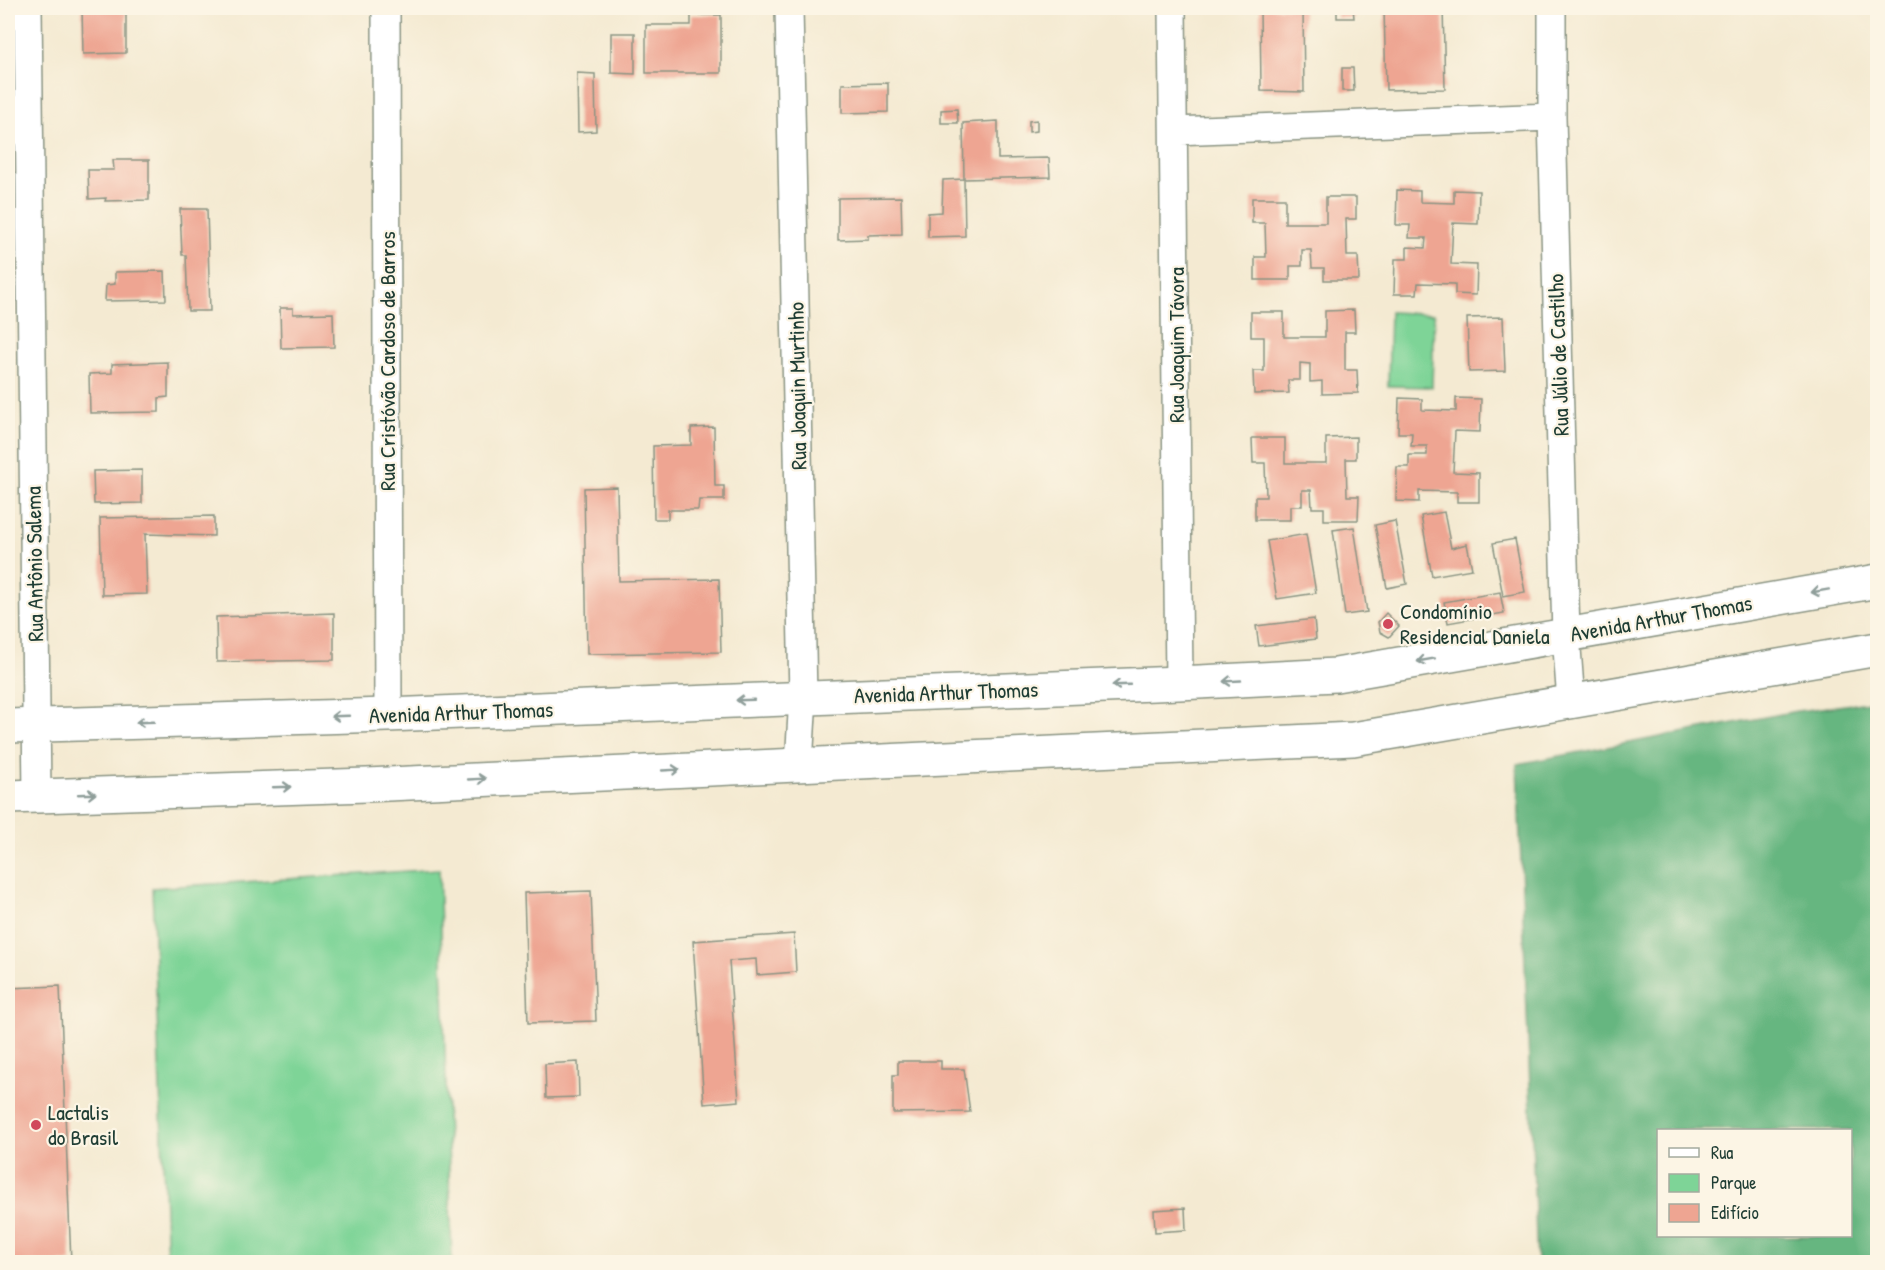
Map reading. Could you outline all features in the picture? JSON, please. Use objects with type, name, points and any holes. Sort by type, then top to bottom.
[{"type":"main road","name":"Avenida Arthur Thomas","points":[[22,726],[388,715],[1336,675],[1878,581]]},
{"type":"main road","points":[[22,796],[367,784],[1353,739],[1878,649]]},
{"type":"street","name":"Rua Antônio Salema","points":[[22,796],[28,8]]},
{"type":"street","name":"Rua Cristóvão Cardoso de Barros","points":[[386,8],[388,715]]},
{"type":"street","name":"Rua Joaquin Murtinho","points":[[789,8],[803,697],[799,764]]},
{"type":"street","name":"Rua Joaquim Távora","points":[[1172,8],[1179,683]]},
{"type":"street","name":"Rua Júlio de Castilho","points":[[1552,8],[1552,117],[1566,635],[1571,702]]},
{"type":"street","points":[[1174,131],[1552,117]]},
{"type":"green space","points":[[1390,312],[1434,314],[1432,387],[1388,386]]},
{"type":"green space","points":[[1877,701],[1877,1262],[1537,1262],[1517,764],[1797,711]]},
{"type":"green space","points":[[439,869],[452,1262],[167,1262],[152,888]]},
{"type":"building","points":[[82,8],[126,8],[126,53],[83,54]]},
{"type":"building","points":[[1260,8],[1303,8],[1304,92],[1261,91]]},
{"type":"building","points":[[1337,8],[1353,8],[1354,18],[1337,18]]},
{"type":"building","points":[[1384,8],[1443,8],[1445,89],[1386,90]]},
{"type":"building","points":[[691,15],[721,15],[721,73],[646,73],[646,25],[691,25]]},
{"type":"building","points":[[611,33],[635,33],[635,74],[611,73]]},
{"type":"building","points":[[1342,68],[1353,68],[1354,91],[1342,91]]},
{"type":"building","points":[[577,73],[595,74],[596,131],[578,132]]},
{"type":"building","points":[[888,83],[888,112],[842,113],[842,84]]},
{"type":"building","points":[[957,109],[958,123],[941,123],[941,110]]},
{"type":"building","points":[[1037,120],[1037,131],[1029,132],[1029,121]]},
{"type":"building","points":[[998,121],[998,159],[1049,158],[1050,177],[964,179],[963,123]]},
{"type":"building","points":[[113,160],[149,160],[149,200],[89,199],[88,170],[114,170]]},
{"type":"building","points":[[964,179],[965,236],[928,237],[928,213],[942,212],[943,180]]},
{"type":"building","points":[[1397,190],[1420,191],[1420,202],[1454,203],[1454,190],[1479,191],[1478,224],[1453,223],[1451,264],[1477,265],[1476,295],[1455,294],[1455,284],[1418,283],[1417,294],[1394,294],[1395,259],[1407,259],[1407,247],[1425,248],[1426,238],[1409,238],[1410,225],[1396,225]]},
{"type":"building","points":[[901,197],[902,234],[868,235],[868,239],[838,240],[838,198]]},
{"type":"building","points":[[1326,197],[1356,197],[1356,219],[1346,219],[1347,256],[1358,256],[1359,280],[1324,280],[1324,268],[1312,268],[1311,250],[1302,250],[1302,266],[1290,266],[1290,280],[1255,280],[1255,257],[1266,257],[1265,223],[1252,223],[1252,198],[1285,198],[1285,223],[1326,223]]},
{"type":"building","points":[[180,209],[207,209],[210,311],[188,311],[186,255],[182,255]]},
{"type":"building","points":[[165,271],[166,300],[105,301],[106,285],[115,284],[115,272]]},
{"type":"building","points":[[280,308],[293,308],[293,314],[333,313],[334,347],[281,348]]},
{"type":"building","points":[[1354,310],[1355,332],[1345,332],[1345,370],[1357,370],[1358,393],[1322,394],[1322,381],[1310,382],[1310,364],[1300,363],[1300,380],[1288,380],[1289,393],[1254,394],[1253,371],[1264,371],[1264,337],[1251,337],[1251,312],[1284,312],[1284,337],[1325,337],[1325,311]]},
{"type":"building","points":[[1503,317],[1505,371],[1469,372],[1467,318]]},
{"type":"building","points":[[168,362],[168,397],[159,398],[159,412],[90,413],[89,374],[112,373],[112,364]]},
{"type":"building","points":[[1399,398],[1422,399],[1422,410],[1456,411],[1456,398],[1481,399],[1480,432],[1455,431],[1453,472],[1479,473],[1479,502],[1457,502],[1457,492],[1419,491],[1419,502],[1396,501],[1397,467],[1409,467],[1409,455],[1427,455],[1427,446],[1411,446],[1412,433],[1398,433]]},
{"type":"building","points":[[714,427],[715,486],[724,486],[724,500],[699,500],[698,510],[668,510],[668,519],[654,519],[653,446],[691,445],[691,428]]},
{"type":"building","points":[[1356,437],[1356,459],[1346,459],[1347,496],[1359,496],[1358,520],[1324,520],[1324,508],[1312,508],[1311,490],[1302,490],[1302,506],[1290,506],[1290,520],[1255,520],[1255,497],[1266,497],[1265,463],[1253,463],[1252,438],[1285,438],[1285,463],[1326,463],[1326,438]]},
{"type":"building","points":[[142,470],[142,503],[94,504],[93,471]]},
{"type":"building","points":[[617,487],[619,581],[719,579],[721,652],[587,654],[584,488]]},
{"type":"building","points":[[1444,512],[1451,548],[1467,544],[1472,569],[1432,576],[1421,516]]},
{"type":"building","points":[[214,516],[214,536],[145,534],[147,594],[102,595],[100,518]]},
{"type":"building","points":[[1395,521],[1407,584],[1387,588],[1375,525]]},
{"type":"building","points":[[1354,527],[1367,612],[1345,615],[1333,530]]},
{"type":"building","points":[[1306,534],[1316,593],[1277,599],[1267,541]]},
{"type":"building","points":[[1515,539],[1525,592],[1503,596],[1493,543]]},
{"type":"building","points":[[1500,592],[1504,613],[1448,623],[1444,602]]},
{"type":"building","points":[[334,613],[334,660],[217,662],[216,617]]},
{"type":"building","name":"Condomínio Residencial Daniela","points":[[1386,613],[1399,626],[1389,637],[1380,632],[1378,622]]},
{"type":"building","points":[[1314,619],[1316,639],[1259,646],[1256,626]]},
{"type":"building","points":[[591,891],[596,1021],[528,1023],[524,893]]},
{"type":"building","points":[[794,934],[796,972],[757,975],[756,959],[729,961],[739,1101],[704,1104],[693,941]]},
{"type":"building","name":"Lactalis do Brasil","points":[[60,986],[71,1262],[8,1262],[8,988]]},
{"type":"building","points":[[898,1061],[941,1061],[941,1069],[964,1069],[970,1112],[893,1113],[893,1075],[898,1075]]},
{"type":"building","points":[[578,1062],[579,1097],[546,1098],[545,1064]]},
{"type":"building","points":[[1185,1208],[1186,1230],[1155,1232],[1154,1210]]},
{"type":"place","name":"Condomínio Residencial Daniela","points":[[1388,624]]},
{"type":"place","name":"Lactalis do Brasil","points":[[36,1125]]}]
